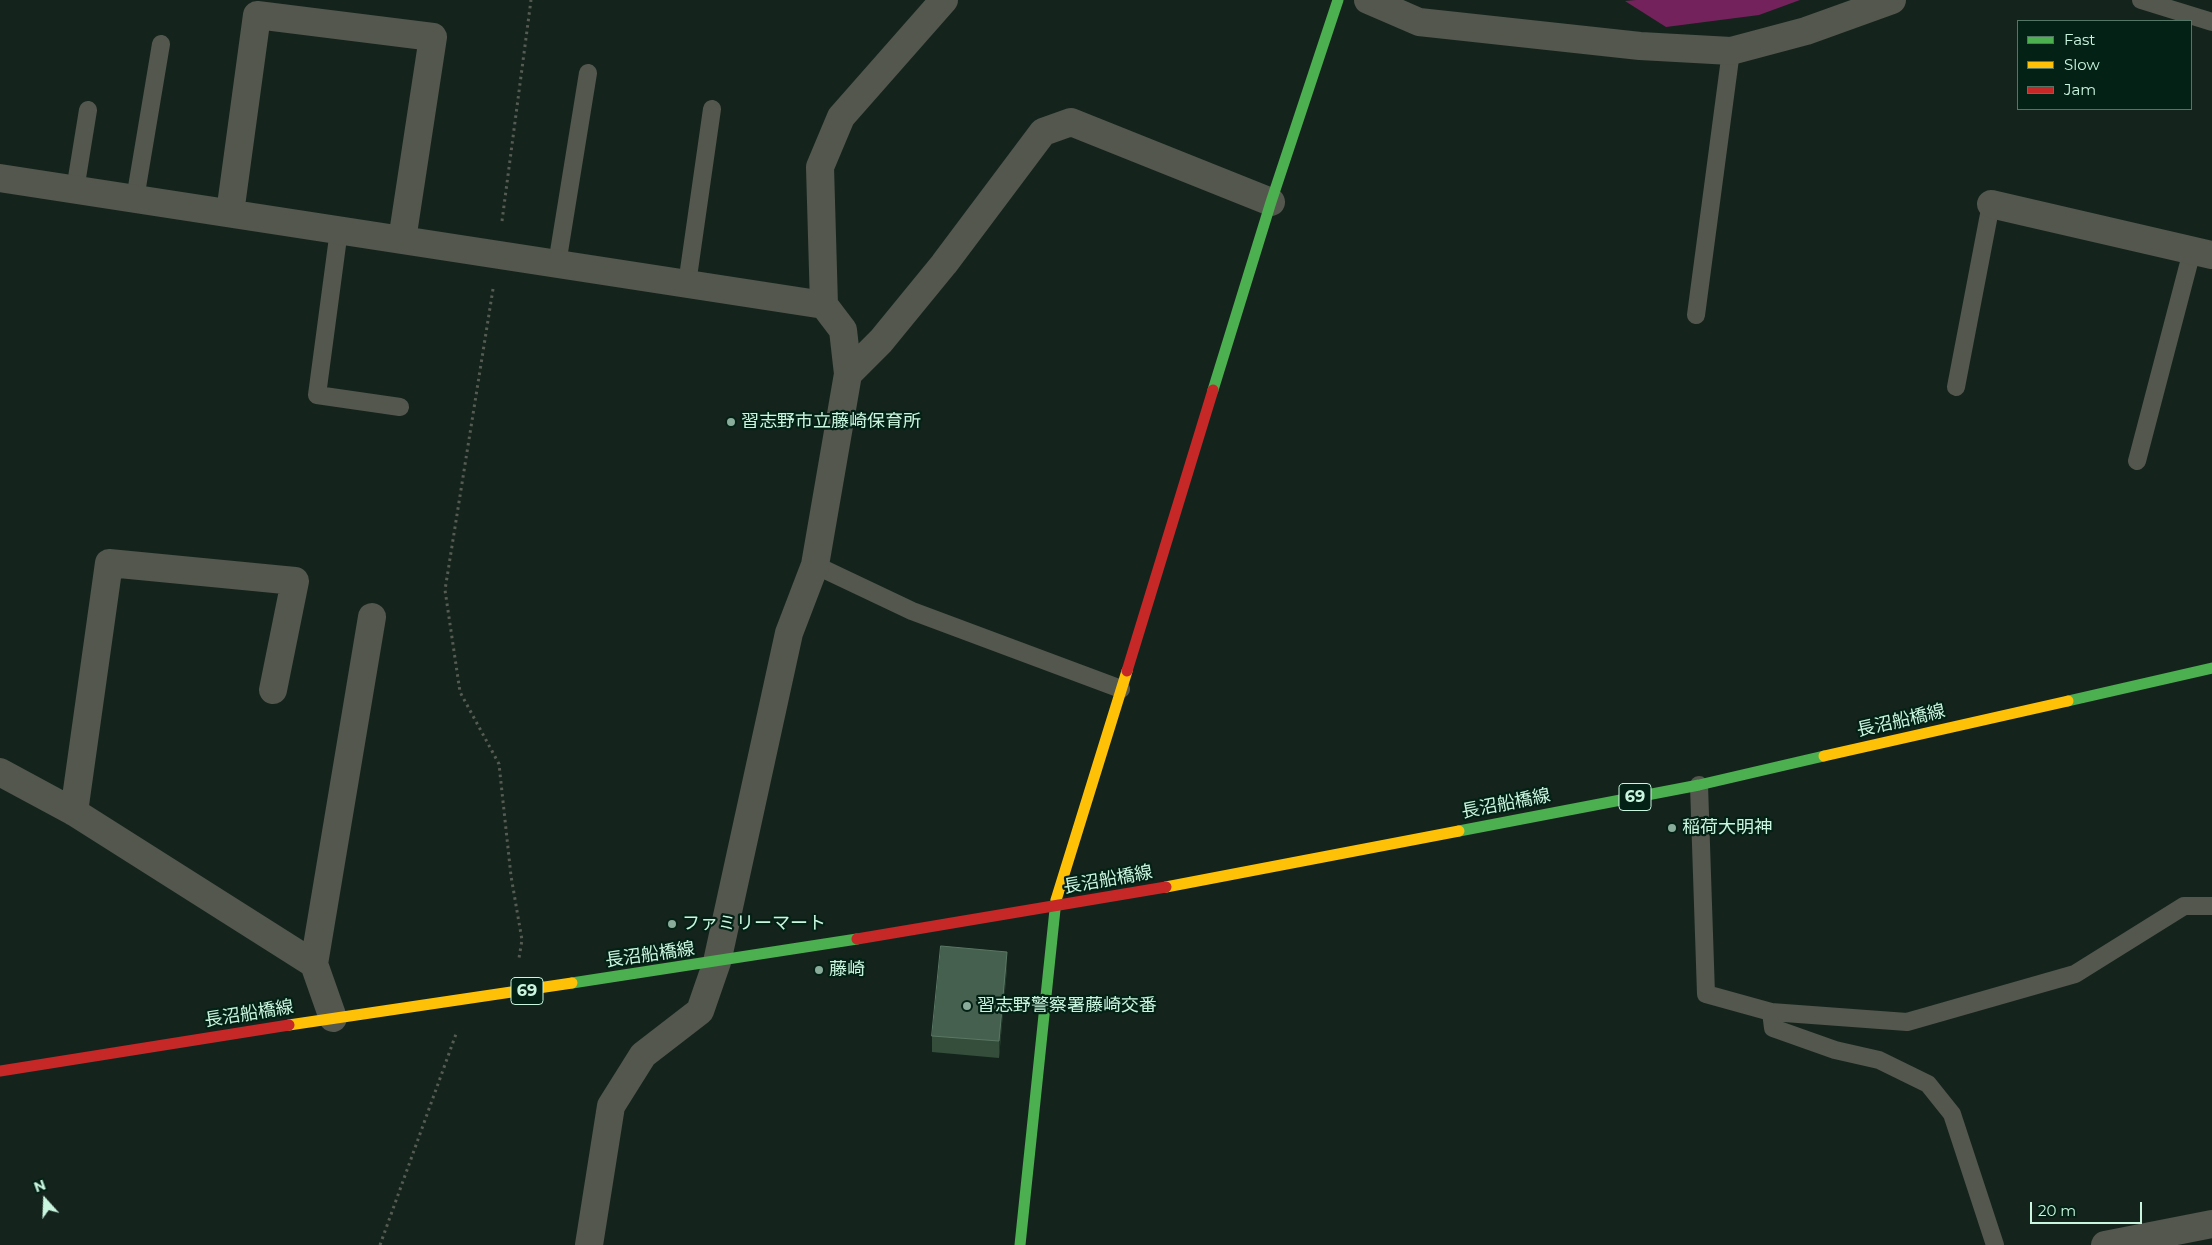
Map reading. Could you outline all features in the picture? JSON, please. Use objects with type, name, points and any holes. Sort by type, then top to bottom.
[{"type":"main road","points":[[1020,1245],[1054,908],[1271,202],[1338,0]]},
{"type":"main road","name":"長沼船橋線","points":[[0,1071],[333,1018],[717,962],[1054,908],[1699,785],[2212,668]]},
{"type":"street","points":[[589,1245],[611,1106],[643,1055],[700,1011],[717,962],[788,633],[815,565],[848,374],[843,330],[824,305],[820,167],[841,117],[944,0]]},
{"type":"street","points":[[1368,0],[1419,22],[1640,46],[1731,51],[1806,31],[1892,0]]},
{"type":"street","points":[[230,214],[257,15],[433,37],[402,240]]},
{"type":"street","points":[[848,374],[880,341],[944,264],[1043,132],[1071,122],[1271,202]]},
{"type":"street","points":[[0,178],[824,305]]},
{"type":"street","points":[[1991,204],[2202,253]]},
{"type":"street","points":[[74,812],[109,563],[295,581],[273,690]]},
{"type":"street","points":[[333,1018],[314,964],[372,617]]},
{"type":"street","points":[[0,772],[74,812],[314,964]]},
{"type":"street","points":[[2105,1245],[2212,1224]]},
{"type":"lane","points":[[2141,0],[2212,22]]},
{"type":"lane","points":[[135,199],[161,44]]},
{"type":"lane","points":[[1696,315],[1731,51]]},
{"type":"lane","points":[[557,264],[588,74]]},
{"type":"lane","points":[[686,284],[712,109]]},
{"type":"lane","points":[[76,190],[88,110]]},
{"type":"lane","points":[[1956,387],[1991,204]]},
{"type":"lane","points":[[339,230],[317,395],[400,407]]},
{"type":"lane","points":[[2137,461],[2202,253]]},
{"type":"lane","points":[[815,565],[912,610],[1121,689]]},
{"type":"lane","points":[[1699,785],[1706,994],[1771,1012],[1906,1022],[2075,974],[2184,906],[2212,906]]},
{"type":"lane","points":[[1771,1012],[1773,1028],[1835,1050],[1879,1060],[1928,1084],[1952,1114],[1995,1245]]},
{"type":"path","points":[[512,993],[522,940],[511,876],[499,764],[460,692],[445,590],[498,255],[531,0]]},
{"type":"path","points":[[380,1245],[468,999]]},
{"type":"shaded area","points":[[1800,0],[1759,15],[1666,27],[1625,1]]},
{"type":"building","points":[[941,946],[1007,952],[999,1041],[932,1036]]},
{"type":"traffic: fast","points":[[1213,390],[1271,202],[1338,0]]},
{"type":"traffic: fast","points":[[2068,701],[2212,668]]},
{"type":"traffic: fast","points":[[1459,831],[1699,785],[1824,756]]},
{"type":"traffic: fast","points":[[1020,1245],[1056,900]]},
{"type":"traffic: fast","points":[[572,983],[857,939]]},
{"type":"traffic: slow","points":[[1056,900],[1127,671]]},
{"type":"traffic: slow","points":[[1824,756],[2068,701]]},
{"type":"traffic: slow","points":[[1166,887],[1459,831]]},
{"type":"traffic: slow","points":[[289,1025],[572,983]]},
{"type":"traffic: jam","points":[[1127,671],[1213,390]]},
{"type":"traffic: jam","points":[[857,939],[1166,887]]},
{"type":"traffic: jam","points":[[0,1071],[289,1025]]},
{"type":"place","name":"習志野市立藤崎保育所","points":[[731,422]]},
{"type":"place","name":"稲荷大明神","points":[[1672,828]]},
{"type":"place","name":"ファミリーマート","points":[[672,924]]},
{"type":"place","name":"藤崎","points":[[819,970]]},
{"type":"place","name":"習志野警察署藤崎交番","points":[[967,1006]]}]
